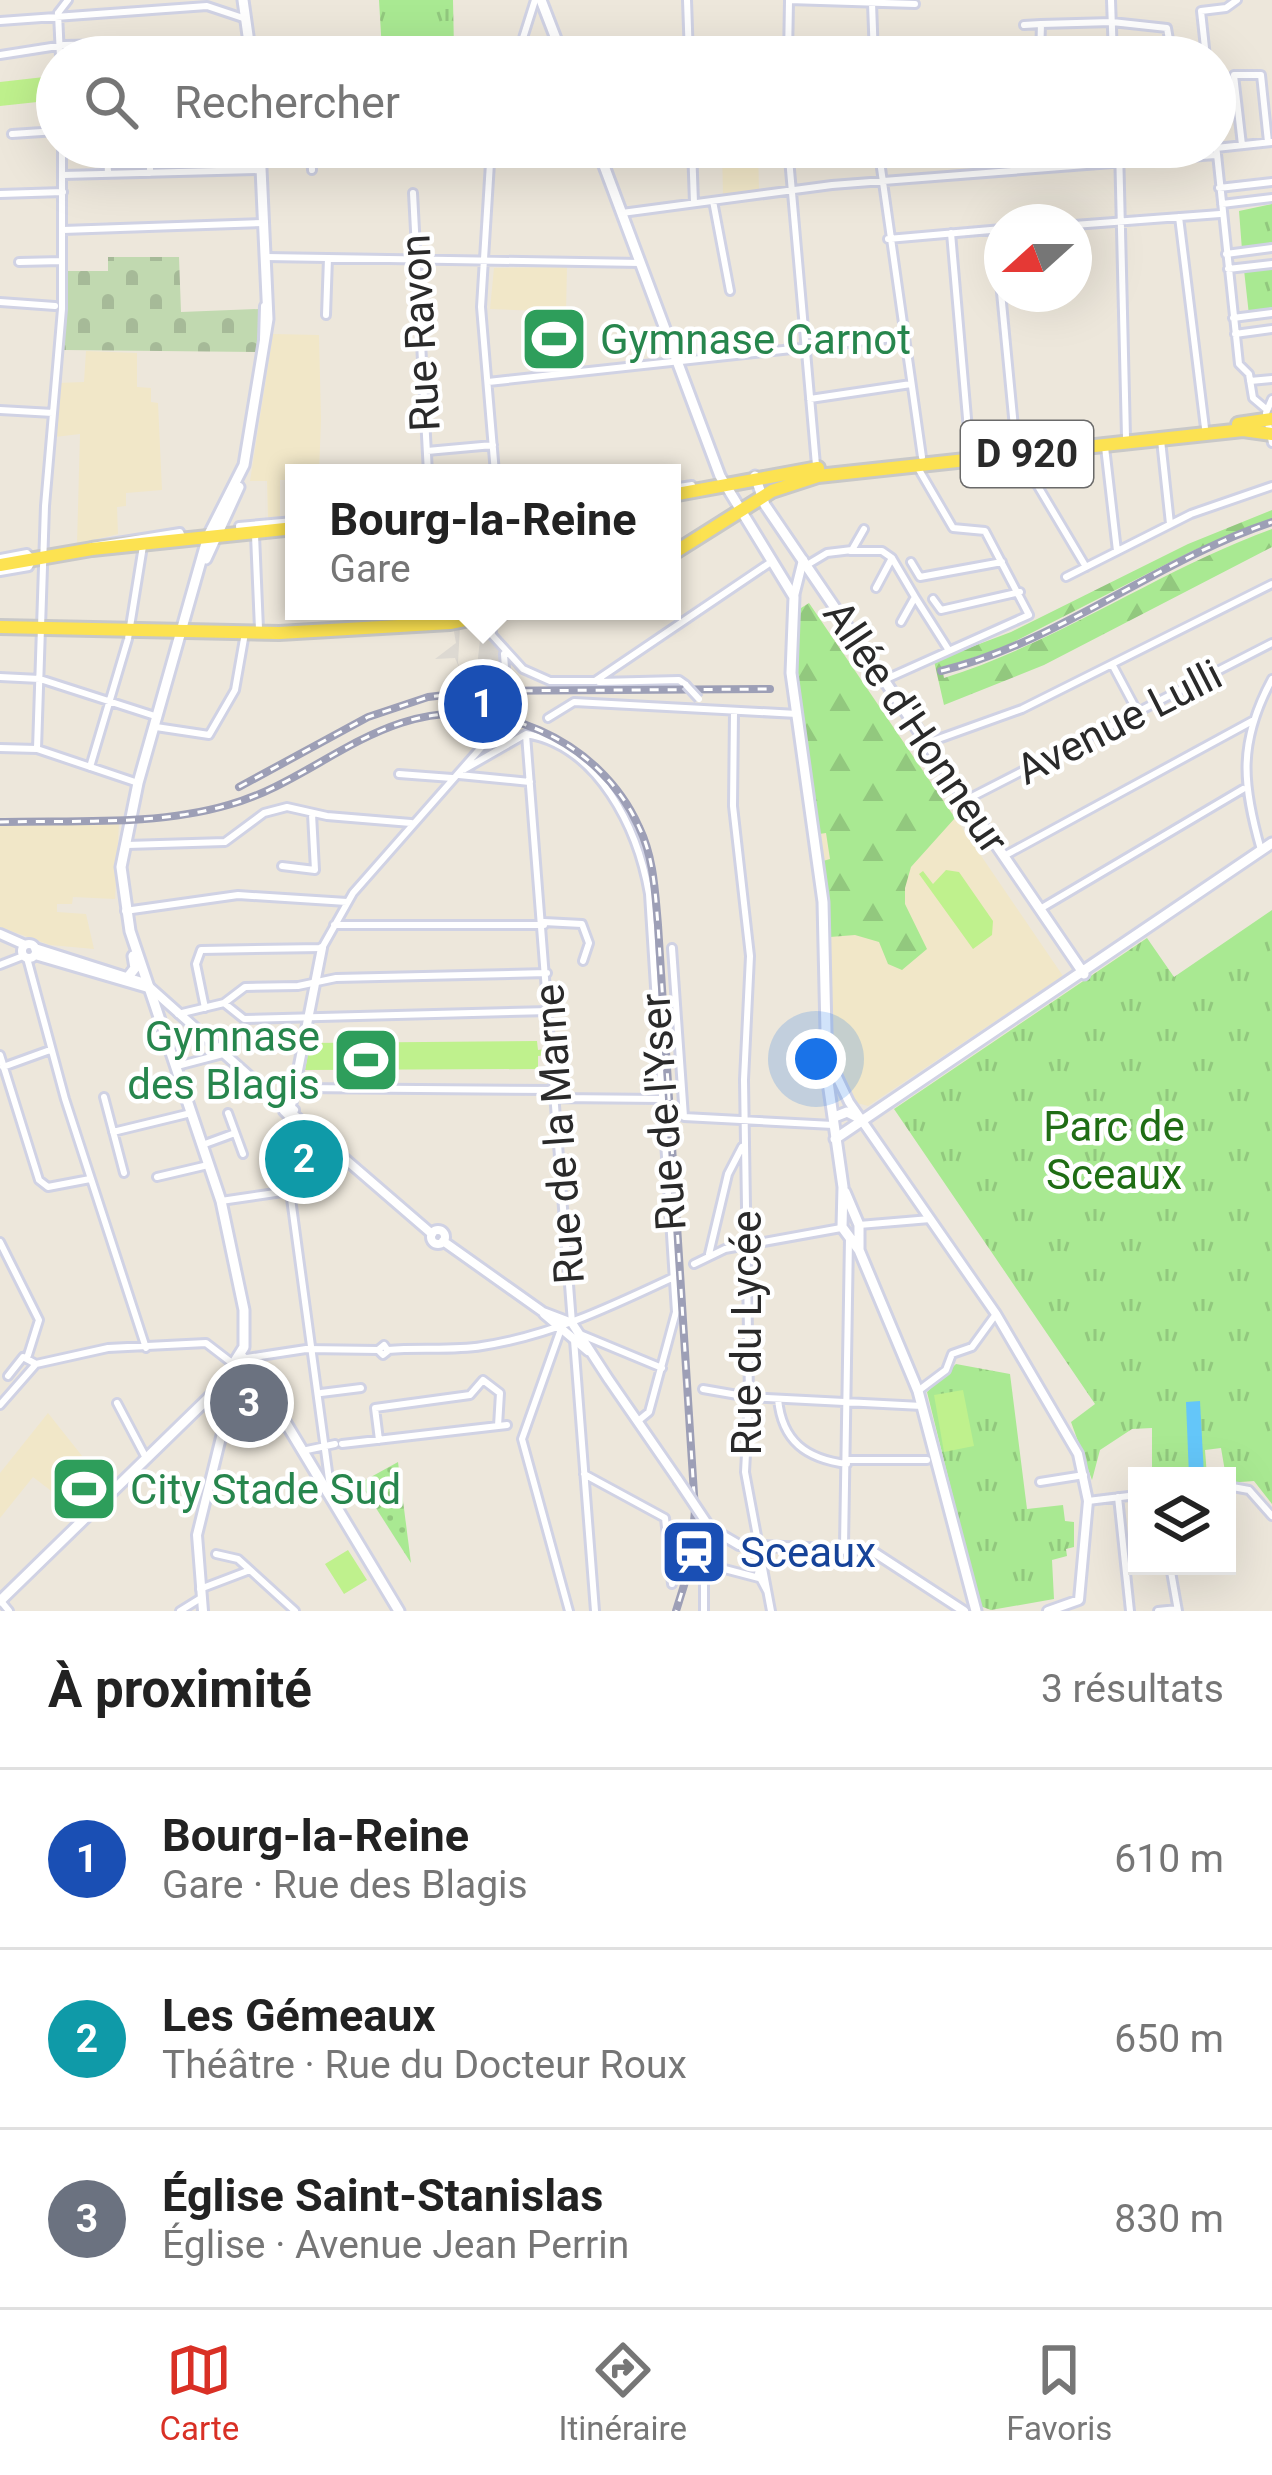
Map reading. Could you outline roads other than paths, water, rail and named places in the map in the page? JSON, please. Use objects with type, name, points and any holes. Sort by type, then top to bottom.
[{"type":"main road","points":[[243,0],[248,36]]},
{"type":"main road","points":[[538,0],[554,36]]},
{"type":"main road","points":[[605,168],[724,484],[794,597],[791,673],[823,902],[827,1048],[843,1187],[859,1250],[918,1390],[970,1581],[964,1610]]},
{"type":"main road","points":[[0,1600],[218,1394],[242,1365],[244,1310],[221,1201],[132,939],[125,910],[123,845],[203,563],[244,465],[266,343],[260,170]]},
{"type":"main road","name":"D 920","points":[[681,548],[762,497],[818,476],[970,452],[1106,446],[1205,428],[1269,426]]},
{"type":"main road","name":"D 920","points":[[681,490],[815,469],[1269,426]]},
{"type":"main road","name":"Allée d'Honneur","points":[[755,476],[762,497],[1083,972]]},
{"type":"main road","points":[[0,565],[285,526]]},
{"type":"main road","points":[[0,627],[252,633],[435,620]]},
{"type":"main road","points":[[835,1125],[847,1127],[861,1119],[1272,843]]},
{"type":"main road","points":[[128,977],[135,968],[132,939]]},
{"type":"main road","points":[[835,1125],[847,1112],[861,1119]]},
{"type":"main road","points":[[242,1365],[266,1393],[398,1611]]},
{"type":"street","points":[[59,36],[58,13],[68,0]]},
{"type":"street","points":[[524,36],[538,0]]},
{"type":"street","points":[[686,0],[687,36]]},
{"type":"street","points":[[788,36],[789,0],[915,4]]},
{"type":"street","points":[[1111,0],[1112,36]]},
{"type":"street","points":[[1204,36],[1201,10],[1237,0]]},
{"type":"street","points":[[872,3],[873,36]]},
{"type":"street","points":[[0,21],[58,13],[207,6],[245,19]]},
{"type":"street","points":[[1024,25],[1112,22],[1167,28],[1168,36]]},
{"type":"street","points":[[1041,24],[1041,36]]},
{"type":"street","points":[[0,55],[36,49]]},
{"type":"street","points":[[1236,75],[1258,72],[1268,101],[1270,142],[1236,147]]},
{"type":"street","points":[[1236,92],[1242,145]]},
{"type":"street","points":[[12,134],[36,132]]},
{"type":"street","points":[[37,749],[43,629],[39,558],[61,314],[63,168]]},
{"type":"street","points":[[108,168],[108,174]]},
{"type":"street","points":[[150,168],[150,173]]},
{"type":"street","points":[[490,168],[484,261],[494,464]]},
{"type":"street","points":[[693,168],[694,203]]},
{"type":"street","points":[[788,168],[815,469]]},
{"type":"street","points":[[879,168],[919,461],[953,528],[985,531],[1030,610],[1027,618],[884,680]]},
{"type":"street","points":[[622,213],[880,181],[1044,168]]},
{"type":"street","points":[[1120,168],[1126,436]]},
{"type":"street","points":[[1217,168],[1239,364],[1269,426]]},
{"type":"street","points":[[63,175],[260,170]]},
{"type":"street","points":[[1219,188],[1272,182]]},
{"type":"street","points":[[0,194],[63,192]]},
{"type":"street","name":"Rue Ravon","points":[[413,193],[428,464]]},
{"type":"street","points":[[1220,204],[1272,198]]},
{"type":"street","points":[[712,201],[730,291]]},
{"type":"street","points":[[1092,223],[1222,214]]},
{"type":"street","points":[[1179,217],[1205,428]]},
{"type":"street","points":[[62,230],[263,223]]},
{"type":"street","points":[[888,239],[984,231]]},
{"type":"street","points":[[951,233],[970,452]]},
{"type":"street","points":[[1226,254],[1272,248]]},
{"type":"street","points":[[266,257],[641,263]]},
{"type":"street","points":[[326,315],[328,258]]},
{"type":"street","points":[[19,262],[62,261]]},
{"type":"street","points":[[1228,269],[1272,264]]},
{"type":"street","points":[[55,306],[62,296]]},
{"type":"street","points":[[0,302],[55,306],[61,314]]},
{"type":"street","points":[[1006,312],[1018,451],[1086,567]]},
{"type":"street","points":[[1233,318],[1272,313]]},
{"type":"street","points":[[1235,334],[1272,329]]},
{"type":"street","points":[[488,382],[903,338]]},
{"type":"street","points":[[1250,381],[1272,379]]},
{"type":"street","points":[[810,399],[911,384]]},
{"type":"street","points":[[1269,426],[1272,399]]},
{"type":"street","points":[[0,410],[53,413]]},
{"type":"street","points":[[1156,437],[1170,524]]},
{"type":"street","points":[[427,451],[493,445]]},
{"type":"street","points":[[1106,446],[1117,551]]},
{"type":"street","points":[[1066,578],[1170,524],[1272,486]]},
{"type":"street","points":[[240,533],[239,526],[285,524]]},
{"type":"street","points":[[850,551],[864,529]]},
{"type":"street","points":[[0,677],[40,679],[157,722],[209,735],[236,690],[252,633],[255,531]]},
{"type":"street","points":[[92,549],[95,542],[123,538],[180,532],[183,538]]},
{"type":"street","points":[[90,767],[130,633],[144,543]]},
{"type":"street","points":[[794,597],[805,562],[827,553],[882,551],[892,558],[949,650]]},
{"type":"street","points":[[876,588],[892,558]]},
{"type":"street","points":[[596,681],[774,560]]},
{"type":"street","points":[[911,562],[920,577],[1002,562]]},
{"type":"street","points":[[927,743],[1022,710],[1272,584]]},
{"type":"street","points":[[933,599],[941,610],[1020,592]]},
{"type":"street","points":[[901,622],[915,597]]},
{"type":"street","points":[[491,620],[490,630],[504,651],[545,680],[682,682],[707,708]]},
{"type":"street","name":"Avenue Lulli","points":[[966,800],[1272,644]]},
{"type":"street","points":[[504,651],[506,683]]},
{"type":"street","points":[[1112,664],[1137,711]]},
{"type":"street","points":[[1261,850],[1244,789],[1253,720],[1272,679]]},
{"type":"street","points":[[548,718],[574,702],[797,714]]},
{"type":"street","name":"Rue du Lycée","points":[[734,712],[734,806],[749,939],[744,1118],[749,1397],[745,1472],[771,1611]]},
{"type":"street","points":[[1004,856],[1253,720]]},
{"type":"street","points":[[330,1498],[329,1468],[335,1444],[321,1394],[290,1191],[289,1111],[322,948],[347,902],[500,726]]},
{"type":"street","points":[[460,774],[526,734]]},
{"type":"street","name":"Rue de la Marne","points":[[526,734],[556,1094],[567,1331]]},
{"type":"street","name":"Rue de l'Yser","points":[[526,734],[567,752],[599,780],[621,810],[644,864],[676,1312],[644,1416]]},
{"type":"street","points":[[0,748],[37,749],[138,783]]},
{"type":"street","points":[[399,774],[460,774],[530,782]]},
{"type":"street","points":[[515,780],[532,794]]},
{"type":"street","points":[[1040,909],[1244,789]]},
{"type":"street","points":[[123,845],[225,842],[264,813],[286,807],[312,814],[411,823]]},
{"type":"street","points":[[283,866],[315,870],[312,814]]},
{"type":"street","points":[[125,910],[238,896],[347,902]]},
{"type":"street","points":[[334,925],[582,924],[590,943],[583,961]]},
{"type":"street","points":[[0,937],[28,952],[149,988]]},
{"type":"street","points":[[205,1008],[196,964],[201,950],[322,948]]},
{"type":"street","points":[[672,949],[684,1118],[835,1125]]},
{"type":"street","points":[[28,952],[50,1050],[146,1348]]},
{"type":"street","points":[[0,965],[28,952],[128,977],[149,988],[432,1234],[441,1232],[443,1241],[567,1331],[644,1416],[678,1480],[710,1528],[727,1541],[844,1546],[878,1554],[964,1610]]},
{"type":"street","points":[[161,1022],[224,1004],[245,987],[547,974]]},
{"type":"street","points":[[224,1004],[244,1019],[550,1011]]},
{"type":"street","points":[[827,1048],[836,1079],[996,1314],[1083,1470],[1088,1501],[1076,1604],[1052,1610]]},
{"type":"street","points":[[1,1068],[50,1050]]},
{"type":"street","points":[[177,1066],[224,1054]]},
{"type":"street","points":[[0,1055],[39,1180],[48,1187],[90,1179]]},
{"type":"street","points":[[297,1088],[662,1099]]},
{"type":"street","points":[[104,1097],[124,1173]]},
{"type":"street","points":[[113,1132],[194,1112]]},
{"type":"street","points":[[228,1113],[243,1154]]},
{"type":"street","points":[[205,1144],[235,1133]]},
{"type":"street","points":[[709,1254],[728,1174],[745,1144]]},
{"type":"street","points":[[157,1177],[212,1164]]},
{"type":"street","points":[[221,1201],[290,1191]]},
{"type":"street","points":[[694,1264],[709,1254],[747,1245],[851,1226],[930,1219]]},
{"type":"street","points":[[844,1546],[851,1226]]},
{"type":"street","points":[[0,1242],[39,1320],[35,1346],[4,1377],[13,1385]]},
{"type":"street","points":[[0,1406],[13,1385],[36,1364],[84,1352],[206,1343],[242,1365],[315,1350],[379,1350],[385,1355],[391,1350],[478,1347],[567,1331],[674,1277]]},
{"type":"street","points":[[918,1390],[946,1370],[956,1351],[971,1347],[996,1314]]},
{"type":"street","points":[[567,1331],[525,1423],[525,1462],[544,1508],[568,1611]]},
{"type":"street","points":[[558,1348],[567,1331]]},
{"type":"street","points":[[567,1331],[662,1368]]},
{"type":"street","points":[[567,1331],[595,1611]]},
{"type":"street","points":[[28,1355],[36,1364]]},
{"type":"street","points":[[379,1439],[375,1408],[470,1395],[483,1380],[500,1393],[506,1425]]},
{"type":"street","points":[[321,1394],[362,1388]]},
{"type":"street","points":[[704,1389],[749,1397],[922,1406]]},
{"type":"street","points":[[202,1611],[198,1527],[226,1417],[218,1394]]},
{"type":"street","points":[[778,1399],[782,1426],[811,1457],[847,1462],[927,1460]]},
{"type":"street","points":[[116,1403],[148,1461]]},
{"type":"street","points":[[302,1451],[525,1423]]},
{"type":"street","points":[[1040,1482],[1083,1470]]},
{"type":"street","points":[[584,1474],[665,1518],[672,1584]]},
{"type":"street","points":[[1236,1485],[1272,1516]]},
{"type":"street","points":[[1088,1501],[1128,1496]]},
{"type":"street","points":[[1118,1497],[1130,1611]]},
{"type":"street","name":"Rue du Lycée","points":[[760,1546],[760,1579],[766,1591]]},
{"type":"street","points":[[217,1554],[238,1559],[295,1611]]},
{"type":"street","points":[[704,1611],[704,1583],[713,1569],[760,1579]]},
{"type":"street","points":[[180,1611],[201,1594],[250,1570]]},
{"type":"street","points":[[1158,1611],[1178,1610],[1172,1575]]},
{"type":"street","points":[[0,1600],[9,1611]]},
{"type":"water","points":[[1200,1401],[1204,1467],[1189,1467],[1186,1402]]},
{"type":"tunnel","points":[[500,726],[506,683]]},
{"type":"railway","points":[[941,671],[1026,641],[1188,557],[1272,522]]},
{"type":"railway","points":[[239,787],[368,717],[428,697],[479,691],[770,689]]},
{"type":"railway","points":[[0,822],[144,819],[201,812],[273,788],[379,732],[436,715],[472,714],[540,730],[598,769],[639,827],[653,875],[658,925],[695,1510],[690,1566],[676,1611]]},
{"type":"place","name":"Gymnase Carnot","points":[[554,339]]},
{"type":"place","name":"Bourg-la-Reine","points":[[483,704]]},
{"type":"place","name":"Gymnase des Blagis","points":[[366,1060]]},
{"type":"place","name":"Les Gémeaux","points":[[304,1159]]},
{"type":"place","name":"Église Saint-Stanislas","points":[[249,1403]]},
{"type":"place","name":"City Stade Sud","points":[[84,1489]]},
{"type":"place","name":"Sceaux","points":[[694,1552]]},
{"type":"park label","name":"Parc de Sceaux","points":[[1114,1150]]}]
